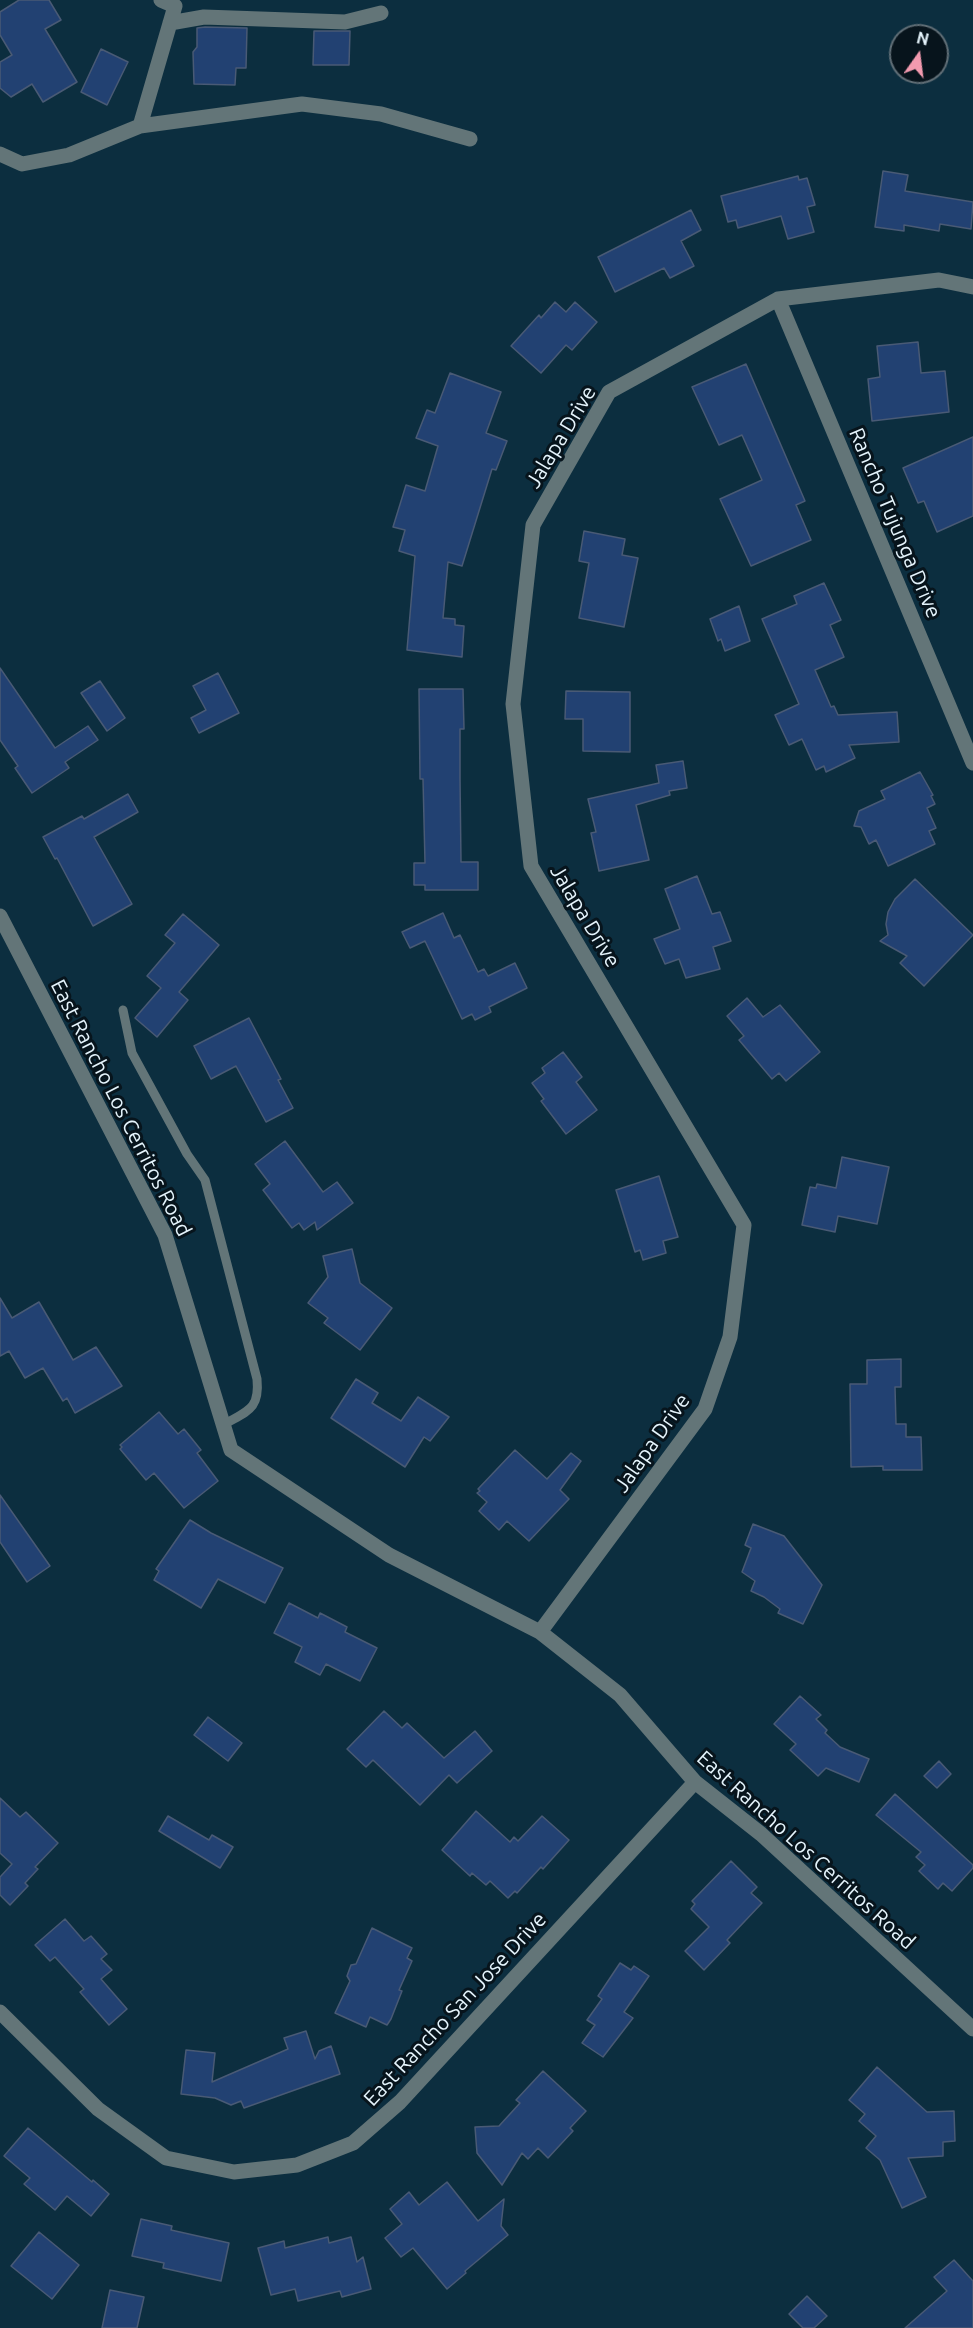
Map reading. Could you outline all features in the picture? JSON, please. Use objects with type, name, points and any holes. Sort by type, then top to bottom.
[{"type":"street","points":[[140,126],[175,6],[161,0]]},
{"type":"street","points":[[170,23],[204,17],[345,22],[381,13]]},
{"type":"street","points":[[0,154],[22,164],[69,155],[140,126],[302,104],[381,114],[470,139]]},
{"type":"street","name":"Jalapa Drive","points":[[540,1632],[705,1409],[730,1337],[744,1225],[531,866],[513,704],[533,525],[609,392],[778,299],[939,280],[973,287]]},
{"type":"street","name":"Rancho Tujunga Drive","points":[[778,299],[973,763]]},
{"type":"street","name":"East Rancho Los Cerritos Road","points":[[0,916],[165,1235],[231,1450],[379,1548],[540,1632],[620,1695],[695,1782],[761,1834],[973,2030]]},
{"type":"street","name":"East Rancho San Jose Drive","points":[[0,2012],[98,2109],[166,2158],[234,2172],[297,2165],[353,2143],[400,2102],[695,1782]]},
{"type":"lane","points":[[123,1010],[132,1053],[205,1180],[257,1379],[258,1396],[251,1408],[223,1425]]},
{"type":"building","points":[[19,0],[49,0],[61,20],[45,29],[77,82],[43,102],[32,84],[11,97],[0,88],[0,62],[12,55],[0,35],[0,12]]},
{"type":"building","points":[[197,28],[247,28],[246,68],[236,68],[235,85],[194,84],[193,52],[197,47]]},
{"type":"building","points":[[314,31],[350,31],[349,65],[313,65]]},
{"type":"building","points":[[101,49],[128,62],[107,105],[81,92]]},
{"type":"building","points":[[883,171],[908,175],[905,191],[973,202],[971,229],[940,224],[939,231],[904,225],[904,231],[875,227]]},
{"type":"building","points":[[798,176],[799,180],[807,178],[815,205],[807,207],[814,232],[788,239],[781,216],[738,228],[736,220],[728,222],[721,196]]},
{"type":"building","points":[[691,210],[701,230],[681,241],[694,266],[670,278],[664,268],[615,292],[598,257]]},
{"type":"building","points":[[555,302],[566,312],[575,302],[597,322],[572,350],[566,345],[541,373],[511,346],[539,315],[541,318]]},
{"type":"building","points":[[918,342],[921,373],[945,371],[949,412],[872,421],[868,379],[880,377],[877,346]]},
{"type":"building","points":[[746,364],[805,501],[796,505],[811,540],[751,566],[720,499],[762,480],[742,435],[719,445],[692,387]]},
{"type":"building","points":[[450,373],[501,392],[486,433],[507,441],[496,470],[492,469],[462,566],[448,562],[443,618],[455,619],[455,625],[464,626],[462,657],[407,650],[415,556],[399,551],[405,530],[393,527],[406,485],[425,491],[438,446],[416,438],[427,410],[435,413]]},
{"type":"building","points":[[973,437],[973,516],[937,532],[924,501],[918,503],[903,468]]},
{"type":"building","points":[[584,531],[625,539],[622,555],[638,558],[624,627],[579,618],[589,563],[579,561]]},
{"type":"building","points":[[824,583],[841,620],[830,625],[844,657],[815,670],[831,707],[834,706],[838,715],[897,712],[899,742],[849,745],[855,758],[826,772],[824,766],[816,770],[802,739],[789,745],[775,715],[799,704],[762,619],[797,604],[794,596]]},
{"type":"building","points":[[739,606],[750,641],[725,651],[721,639],[718,641],[710,619]]},
{"type":"building","points":[[0,668],[55,748],[88,726],[98,740],[65,762],[69,768],[32,793],[15,768],[18,766],[0,740]]},
{"type":"building","points":[[218,673],[239,713],[199,733],[191,718],[206,710],[193,686]]},
{"type":"building","points":[[100,681],[125,718],[107,731],[81,693]]},
{"type":"building","points":[[419,689],[463,689],[464,729],[460,729],[461,862],[478,862],[478,890],[425,890],[425,885],[414,885],[414,863],[425,863],[423,779],[420,779]]},
{"type":"building","points":[[566,691],[630,692],[630,752],[583,751],[583,719],[565,719]]},
{"type":"building","points":[[683,761],[687,788],[669,791],[670,795],[636,805],[649,860],[599,871],[591,833],[596,832],[588,799],[659,783],[656,765]]},
{"type":"building","points":[[920,772],[933,795],[931,796],[935,804],[927,808],[936,828],[929,831],[935,844],[888,866],[876,840],[869,844],[861,827],[854,826],[859,811],[885,799],[881,791]]},
{"type":"building","points":[[128,794],[138,812],[94,837],[132,904],[93,926],[57,858],[55,859],[43,837],[82,816],[84,819]]},
{"type":"building","points":[[697,876],[712,914],[720,912],[731,941],[713,947],[720,969],[686,978],[679,959],[665,964],[654,939],[680,929],[665,889]]},
{"type":"building","points":[[915,879],[973,935],[924,986],[900,963],[907,956],[880,941],[888,935],[886,924],[888,912],[895,899]]},
{"type":"building","points":[[443,913],[454,938],[460,935],[478,972],[484,969],[488,976],[515,963],[527,988],[489,1007],[491,1012],[475,1020],[472,1014],[462,1019],[425,941],[410,948],[402,932]]},
{"type":"building","points":[[183,914],[219,945],[179,992],[188,1000],[157,1037],[135,1018],[161,988],[147,976],[175,943],[165,935]]},
{"type":"building","points":[[747,998],[763,1017],[780,1005],[820,1052],[786,1081],[779,1073],[772,1079],[739,1040],[744,1036],[727,1016]]},
{"type":"building","points":[[249,1018],[281,1079],[278,1080],[293,1108],[266,1122],[236,1066],[211,1079],[194,1046]]},
{"type":"building","points":[[563,1052],[582,1077],[576,1082],[597,1110],[566,1134],[541,1101],[544,1099],[532,1083],[545,1073],[542,1068]]},
{"type":"building","points":[[285,1141],[323,1192],[337,1182],[353,1203],[317,1230],[315,1222],[304,1230],[299,1223],[292,1228],[263,1190],[270,1184],[255,1164]]},
{"type":"building","points":[[842,1157],[889,1167],[877,1224],[838,1216],[835,1232],[802,1225],[810,1187],[816,1188],[817,1184],[836,1188]]},
{"type":"building","points":[[659,1176],[678,1237],[663,1241],[666,1253],[643,1260],[640,1250],[635,1252],[616,1190]]},
{"type":"building","points":[[352,1249],[360,1283],[392,1308],[360,1350],[324,1323],[328,1318],[308,1303],[328,1277],[323,1256]]},
{"type":"building","points":[[0,1298],[12,1318],[39,1302],[73,1360],[96,1347],[122,1386],[75,1413],[67,1398],[63,1401],[43,1368],[25,1378],[9,1351],[0,1356]]},
{"type":"building","points":[[901,1359],[901,1387],[895,1387],[896,1424],[906,1424],[906,1437],[921,1437],[922,1470],[883,1470],[883,1466],[851,1467],[850,1384],[867,1384],[867,1360]]},
{"type":"building","points":[[356,1379],[378,1393],[372,1403],[401,1421],[418,1397],[449,1417],[430,1441],[424,1437],[405,1467],[331,1418]]},
{"type":"building","points":[[159,1412],[178,1434],[184,1429],[201,1450],[197,1453],[218,1481],[184,1508],[154,1473],[146,1480],[120,1449],[122,1447],[120,1445]]},
{"type":"building","points":[[515,1450],[547,1479],[571,1453],[581,1461],[560,1490],[569,1499],[529,1541],[507,1521],[499,1530],[479,1511],[487,1502],[477,1493],[480,1491],[478,1489]]},
{"type":"building","points":[[0,1495],[50,1566],[27,1582],[0,1542]]},
{"type":"building","points":[[190,1520],[211,1533],[283,1568],[265,1603],[218,1579],[201,1608],[154,1580],[159,1571],[156,1569]]},
{"type":"building","points":[[753,1524],[784,1536],[822,1585],[803,1624],[778,1613],[780,1609],[751,1591],[755,1581],[742,1572],[751,1548],[745,1545]]},
{"type":"building","points":[[289,1603],[318,1618],[320,1613],[347,1627],[345,1632],[377,1648],[360,1681],[326,1664],[320,1675],[295,1662],[302,1647],[274,1633]]},
{"type":"building","points":[[800,1696],[821,1715],[816,1719],[827,1730],[825,1733],[840,1747],[869,1759],[859,1782],[826,1768],[818,1776],[790,1750],[796,1744],[774,1724]]},
{"type":"building","points":[[384,1711],[402,1728],[407,1723],[444,1758],[475,1731],[492,1751],[457,1783],[449,1775],[420,1805],[373,1760],[366,1767],[347,1749]]},
{"type":"building","points":[[208,1717],[242,1743],[228,1761],[194,1735]]},
{"type":"building","points":[[939,1761],[951,1774],[937,1788],[924,1776]]},
{"type":"building","points":[[895,1794],[973,1865],[973,1868],[952,1891],[943,1883],[938,1889],[919,1871],[925,1865],[916,1857],[921,1852],[876,1815]]},
{"type":"building","points":[[0,1798],[20,1817],[26,1812],[58,1843],[35,1867],[38,1869],[25,1883],[28,1886],[10,1905],[0,1895],[0,1877],[12,1864],[0,1853]]},
{"type":"building","points":[[476,1811],[510,1842],[514,1837],[518,1841],[542,1816],[569,1840],[543,1869],[541,1867],[517,1893],[515,1891],[508,1898],[490,1881],[486,1885],[472,1873],[470,1876],[442,1850]]},
{"type":"building","points":[[168,1816],[209,1840],[212,1835],[233,1847],[220,1868],[159,1831]]},
{"type":"building","points":[[731,1861],[757,1887],[751,1893],[762,1903],[727,1940],[730,1943],[704,1970],[685,1951],[709,1927],[691,1909],[695,1904],[692,1901]]},
{"type":"building","points":[[65,1919],[84,1941],[91,1936],[107,1954],[101,1959],[112,1970],[101,1979],[127,2009],[109,2025],[80,1992],[84,1989],[55,1957],[50,1961],[35,1945]]},
{"type":"building","points":[[372,1928],[412,1948],[407,1958],[412,1961],[387,2025],[370,2017],[366,2027],[335,2013],[350,1981],[347,1976],[351,1965],[356,1964]]},
{"type":"building","points":[[620,1963],[631,1970],[634,1966],[649,1976],[624,2012],[633,2018],[603,2057],[582,2043],[595,2025],[587,2020],[602,1999],[598,1996]]},
{"type":"building","points":[[306,2031],[315,2059],[319,2051],[331,2046],[340,2074],[244,2108],[241,2101],[231,2105],[215,2098],[181,2094],[186,2050],[215,2053],[212,2082],[288,2049],[284,2038]]},
{"type":"building","points":[[877,2067],[927,2112],[954,2111],[955,2141],[943,2142],[943,2156],[908,2158],[926,2197],[902,2208],[880,2160],[866,2148],[876,2136],[859,2121],[865,2114],[849,2100]]},
{"type":"building","points":[[543,2071],[586,2111],[570,2128],[573,2131],[548,2158],[538,2148],[528,2159],[522,2153],[502,2185],[477,2153],[475,2127],[499,2126],[520,2103],[516,2100]]},
{"type":"building","points":[[28,2128],[109,2194],[91,2216],[67,2196],[55,2210],[24,2184],[30,2178],[4,2156]]},
{"type":"building","points":[[447,2182],[478,2221],[504,2199],[501,2226],[508,2235],[447,2289],[413,2248],[401,2257],[385,2238],[402,2224],[390,2209],[409,2192],[419,2205]]},
{"type":"building","points":[[141,2219],[172,2226],[171,2230],[229,2243],[221,2281],[163,2268],[164,2263],[132,2256]]},
{"type":"building","points":[[39,2232],[79,2265],[52,2299],[11,2266]]},
{"type":"building","points":[[328,2237],[329,2243],[351,2237],[357,2262],[363,2257],[371,2289],[342,2297],[340,2291],[298,2301],[295,2289],[271,2295],[258,2248],[284,2241],[285,2248]]},
{"type":"building","points":[[954,2260],[973,2281],[973,2328],[905,2328],[947,2291],[934,2277]]},
{"type":"building","points":[[110,2290],[144,2297],[137,2328],[102,2328]]},
{"type":"building","points":[[807,2296],[827,2316],[814,2328],[803,2328],[789,2314]]}]
